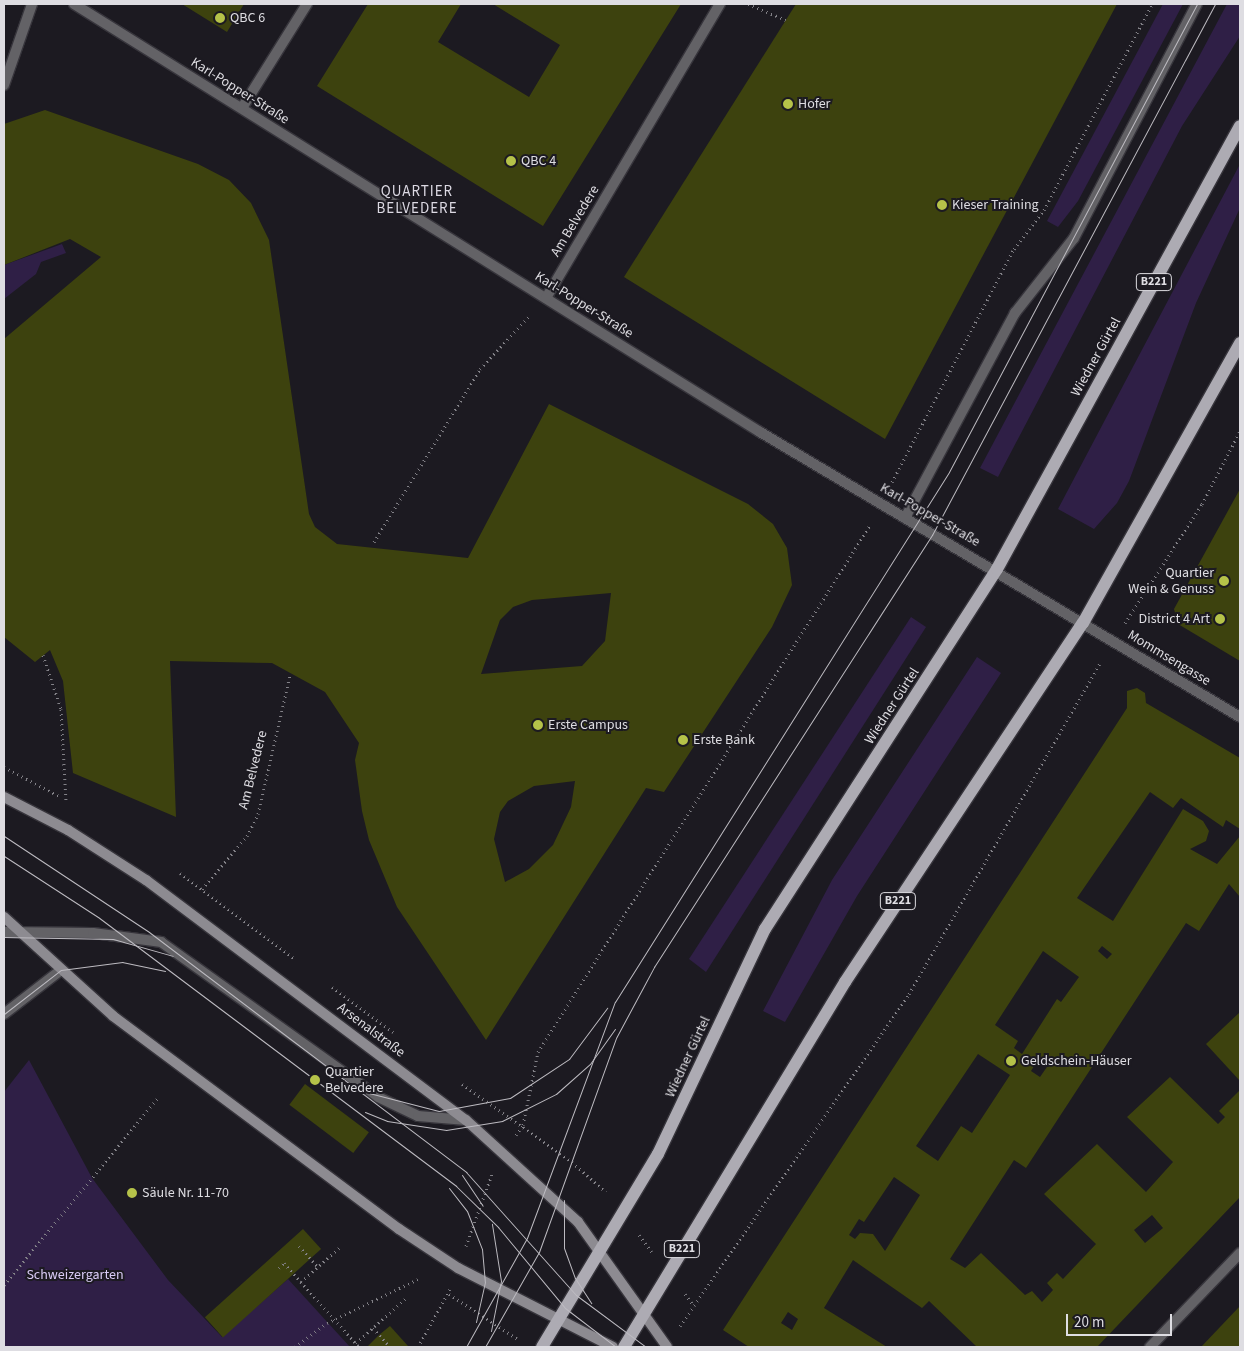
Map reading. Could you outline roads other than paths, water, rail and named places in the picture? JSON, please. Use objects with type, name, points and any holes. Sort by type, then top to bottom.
[{"type":"main road","name":"Wiedner Gürtel","points":[[559,1322],[658,1154],[765,929],[997,569],[1240,126]]},
{"type":"main road","name":"B221","points":[[624,1347],[845,982],[1083,623],[1240,343]]},
{"type":"main road","name":"Arsenalstraße","points":[[4,798],[68,830],[187,909],[466,1120],[558,1204],[602,1250],[666,1347]]},
{"type":"main road","points":[[4,917],[113,1016],[399,1229],[458,1268],[559,1322],[613,1347]]},
{"type":"main road","name":"B221","points":[[542,1347],[559,1322]]},
{"type":"street","points":[[4,85],[32,4]]},
{"type":"street","name":"Karl-Popper-Straße","points":[[74,4],[546,298],[905,518],[997,569],[1083,623]]},
{"type":"street","points":[[242,108],[307,4]]},
{"type":"street","name":"Am Belvedere","points":[[546,298],[720,4]]},
{"type":"street","points":[[905,518],[1015,313],[1074,238],[1197,4]]},
{"type":"street","name":"Mommsengasse","points":[[1083,623],[1240,717]]},
{"type":"street","points":[[4,932],[92,934],[162,942],[378,1097],[418,1116],[466,1120]]},
{"type":"street","points":[[4,1014],[61,970]]},
{"type":"street","points":[[1150,1347],[1240,1253]]},
{"type":"tram line","points":[[466,1347],[527,1238],[615,1002],[949,472],[1197,4]]},
{"type":"tram line","points":[[485,1347],[539,1252],[616,1038],[654,967],[932,535],[1215,4]]},
{"type":"tram line","points":[[4,836],[149,932],[466,1172],[576,1295],[646,1347]]},
{"type":"tram line","points":[[4,856],[98,917],[456,1186],[498,1227],[565,1308],[616,1347]]},
{"type":"tram line","points":[[4,937],[113,939],[173,956]]},
{"type":"tram line","points":[[4,1014],[61,970],[122,962],[165,971]]},
{"type":"tram line","points":[[369,1093],[439,1111],[510,1098],[569,1059],[607,1008]]},
{"type":"tram line","points":[[365,1112],[387,1121],[446,1130],[502,1121],[556,1094],[590,1064],[615,1029]]},
{"type":"tram line","points":[[462,1175],[483,1206]]},
{"type":"tram line","points":[[449,1188],[467,1211],[482,1249],[485,1282],[476,1322]]},
{"type":"tram line","points":[[564,1200],[564,1248],[575,1278],[591,1303]]},
{"type":"tram line","points":[[491,1331],[501,1281],[492,1224]]},
{"type":"place","name":"QBC 6","points":[[220,18]]},
{"type":"place","name":"Hofer","points":[[788,104]]},
{"type":"place","name":"QBC 4","points":[[511,161]]},
{"type":"place","name":"Kieser Training","points":[[942,205]]},
{"type":"place","name":"Quartier Wein & Genuss","points":[[1224,581]]},
{"type":"place","name":"District 4 Art","points":[[1220,619]]},
{"type":"place","name":"Erste Campus","points":[[538,725]]},
{"type":"place","name":"Erste Bank","points":[[683,740]]},
{"type":"place","name":"Geldschein-Häuser","points":[[1011,1061]]},
{"type":"place","name":"Quartier Belvedere","points":[[315,1080]]},
{"type":"place","name":"Säule Nr. 11-70","points":[[132,1193]]},
{"type":"district","name":"QUARTIER BELVEDERE","points":[[417,200]]},
{"type":"park label","name":"Schweizergarten","points":[[75,1275]]}]
